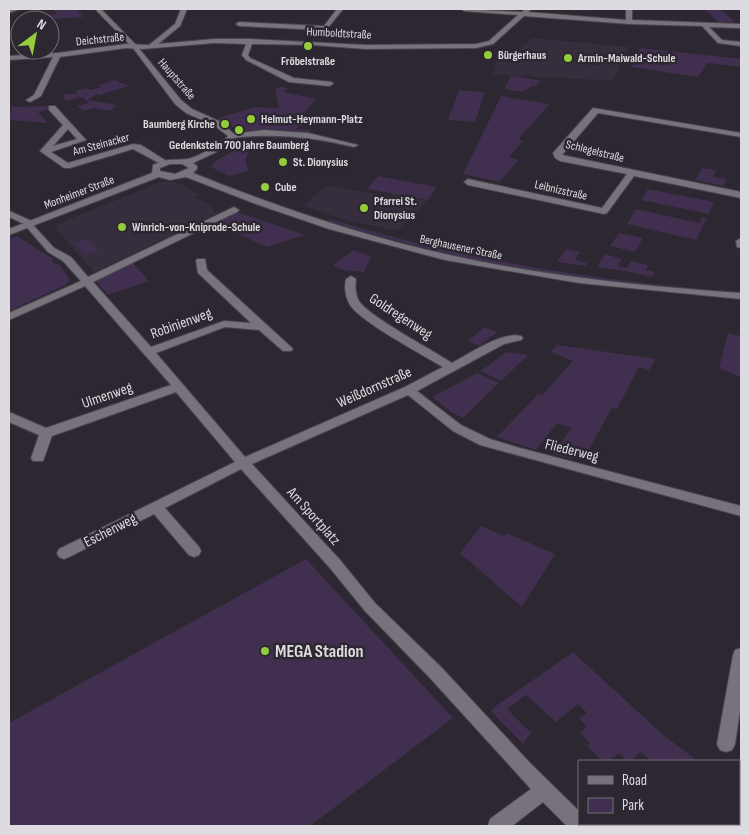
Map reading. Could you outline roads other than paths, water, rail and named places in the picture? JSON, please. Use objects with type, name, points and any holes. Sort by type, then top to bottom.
[{"type":"street","points":[[9,11],[17,9]]},
{"type":"street","name":"Hauptstraße","points":[[98,9],[135,47],[178,102],[189,111],[218,124],[232,136]]},
{"type":"street","points":[[149,47],[178,25],[184,9]]},
{"type":"street","points":[[313,43],[340,9]]},
{"type":"street","points":[[464,9],[525,11],[629,22],[741,26]]},
{"type":"street","points":[[629,9],[629,22]]},
{"type":"street","name":"Humboldtstraße","points":[[135,47],[214,41],[313,43],[366,47],[476,46],[491,43],[525,11]]},
{"type":"street","points":[[239,24],[326,28]]},
{"type":"street","points":[[705,26],[720,42],[741,44]]},
{"type":"street","points":[[250,41],[245,55],[248,60],[292,80],[328,84]]},
{"type":"street","name":"Deichstraße","points":[[60,55],[126,46],[135,47]]},
{"type":"street","points":[[30,100],[37,96],[55,60]]},
{"type":"street","name":"Am Steinacker","points":[[44,151],[82,140],[52,108]]},
{"type":"street","name":"Schlegelstraße","points":[[741,134],[596,110],[593,111],[557,153],[558,156],[563,158],[741,195]]},
{"type":"street","name":"Am Steinacker","points":[[44,151],[67,125]]},
{"type":"street","points":[[188,162],[226,144],[232,136],[264,131],[300,133],[354,145]]},
{"type":"street","name":"Am Steinacker","points":[[44,151],[67,166],[133,146],[164,162]]},
{"type":"street","points":[[179,160],[188,162],[193,166],[187,174],[175,177],[158,174],[155,169],[164,162],[179,160]]},
{"type":"street","name":"Leibnizstraße","points":[[468,182],[604,211],[632,173]]},
{"type":"street","name":"Monheimer Straße","points":[[9,232],[158,174]]},
{"type":"street","name":"Berghausener Straße","points":[[187,174],[310,219],[418,251],[473,263],[641,289],[741,296]]},
{"type":"street","points":[[9,317],[234,210]]},
{"type":"street","points":[[9,214],[29,225]]},
{"type":"street","name":"Am Sportplatz","points":[[29,225],[51,250],[67,259],[243,463],[335,564],[370,607],[436,673],[578,824]]},
{"type":"street","name":"Robinienweg","points":[[201,261],[202,270],[287,349]]},
{"type":"street","name":"Goldregenweg","points":[[351,279],[349,289],[355,304],[378,322],[454,368]]},
{"type":"street","name":"Robinienweg","points":[[224,324],[240,306]]},
{"type":"street","name":"Robinienweg","points":[[149,352],[224,324],[262,327]]},
{"type":"street","name":"Weißdornstraße","points":[[243,463],[409,390],[454,368],[500,342],[517,338]]},
{"type":"street","name":"Ulmenweg","points":[[46,433],[178,388]]},
{"type":"street","name":"Fliederweg","points":[[409,390],[456,428],[486,442],[741,511]]},
{"type":"street","points":[[9,416],[17,422],[46,433],[38,458]]},
{"type":"street","name":"Eschenweg","points":[[64,553],[243,463]]},
{"type":"street","points":[[156,506],[194,550]]},
{"type":"street","points":[[726,744],[741,655]]},
{"type":"street","points":[[497,826],[544,789]]},
{"type":"place","name":"Fröbelstraße","points":[[308,46]]},
{"type":"place","name":"Bürgerhaus","points":[[488,55]]},
{"type":"place","name":"Armin-Maiwald-Schule","points":[[568,58]]},
{"type":"place","name":"Helmut-Heymann-Platz","points":[[251,119]]},
{"type":"place","name":"Baumberg Kirche","points":[[225,124]]},
{"type":"place","name":"Gedenkstein 700 Jahre Baumberg","points":[[239,130]]},
{"type":"place","name":"St. Dionysius","points":[[283,162]]},
{"type":"place","name":"Cube","points":[[265,187]]},
{"type":"place","name":"Pfarrei St. Dionysius","points":[[364,208]]},
{"type":"place","name":"Winrich-von-Kniprode-Schule","points":[[122,227]]},
{"type":"place","name":"MEGA Stadion","points":[[265,651]]}]
